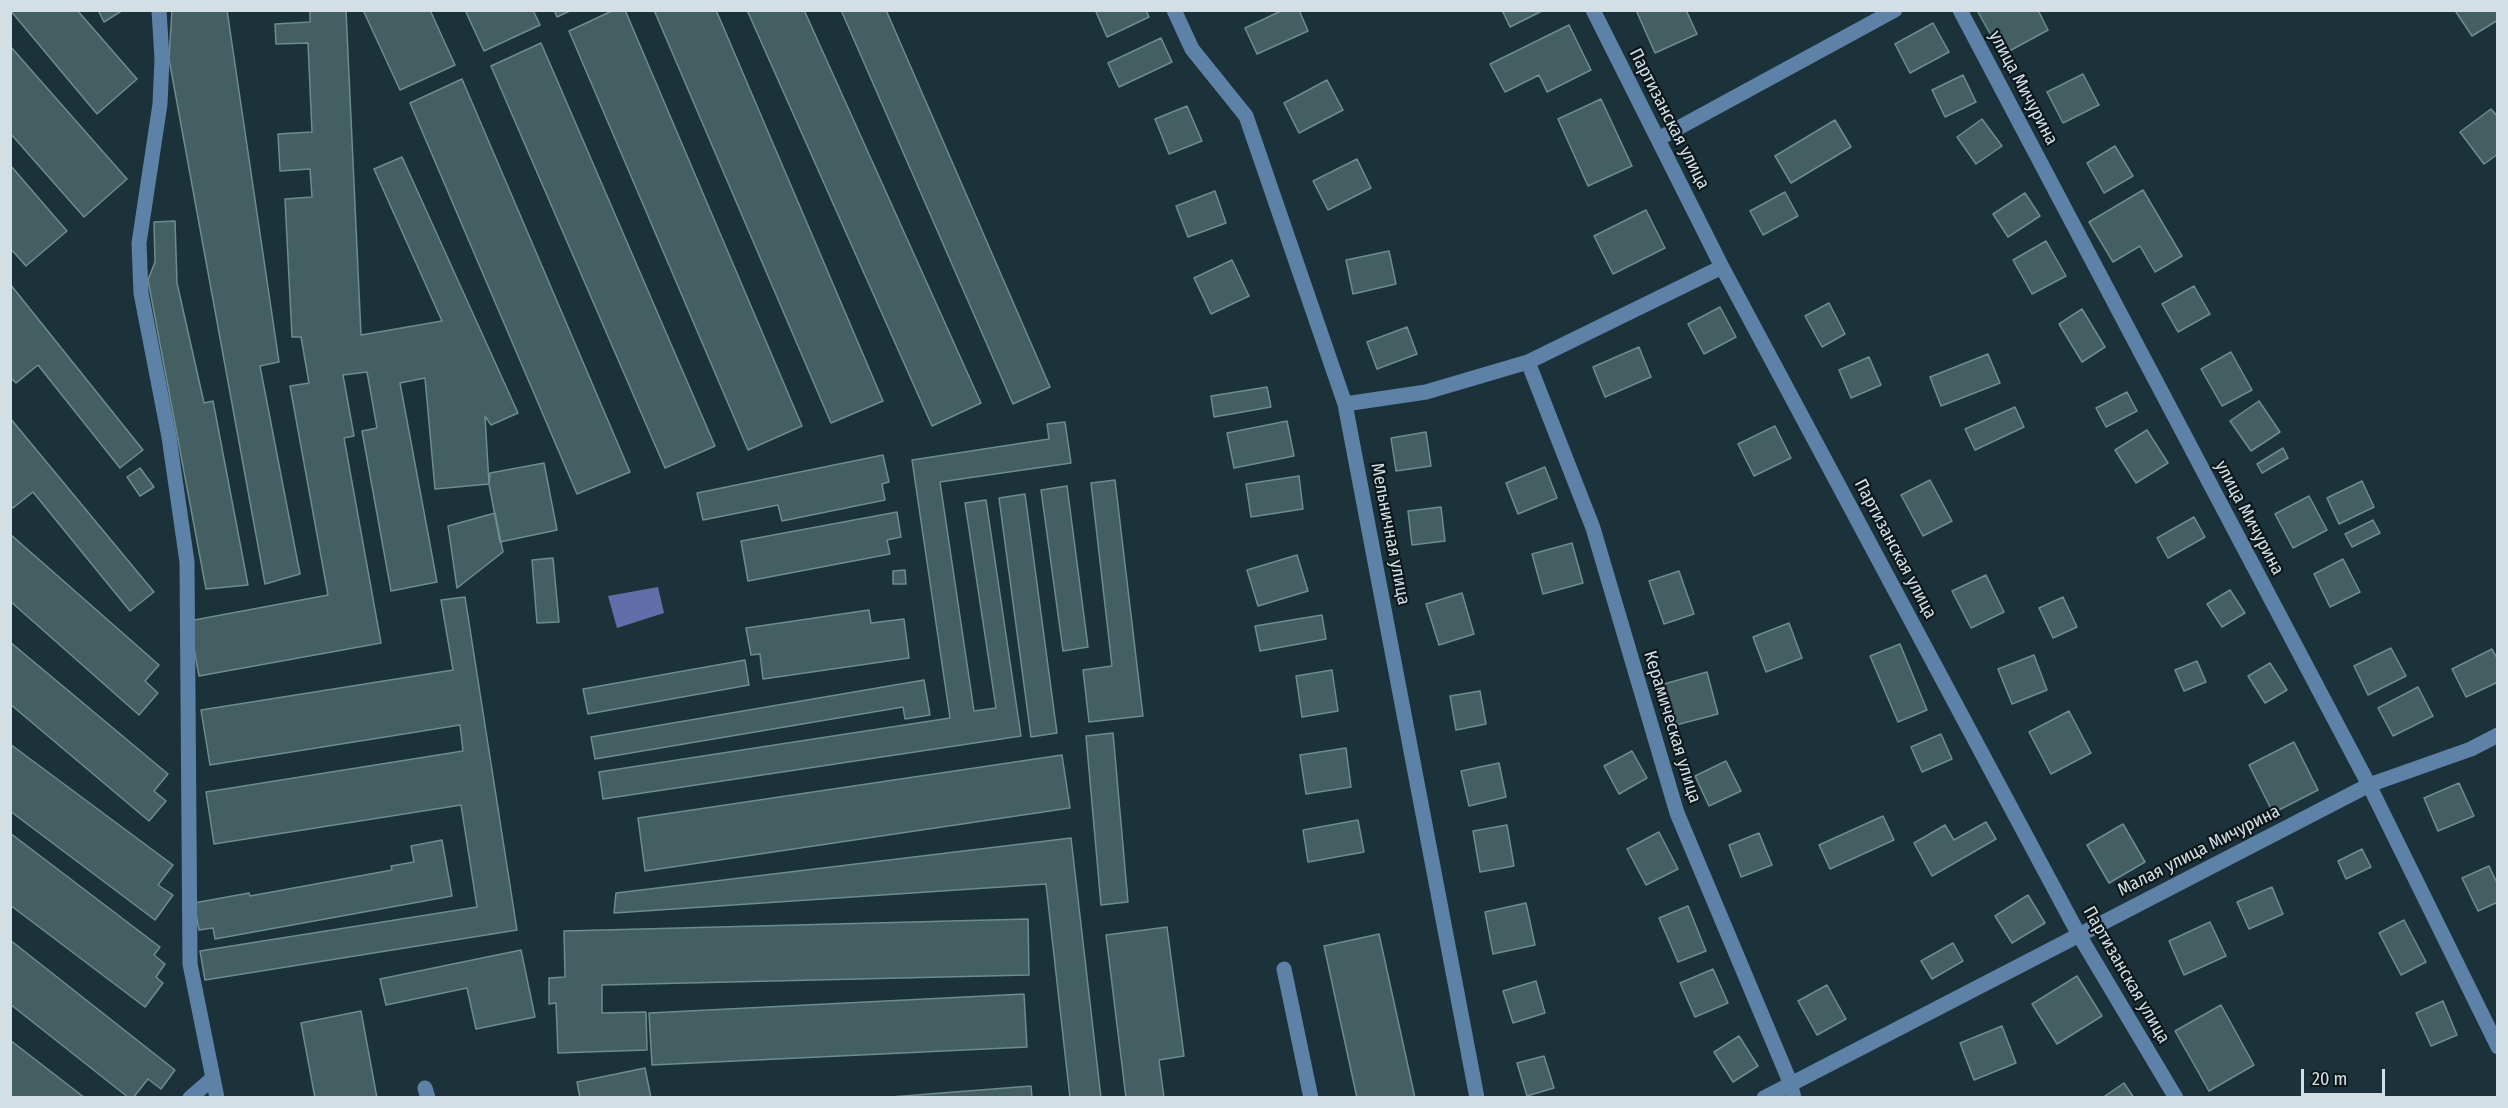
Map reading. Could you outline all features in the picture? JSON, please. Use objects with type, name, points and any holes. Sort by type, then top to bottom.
[{"type":"street","points":[[159,10],[162,59],[160,104],[139,243],[141,294],[169,437],[187,562],[190,964],[217,1098]]},
{"type":"street","name":"Мельничная улица","points":[[1174,10],[1192,49],[1246,116],[1345,404],[1477,1098]]},
{"type":"street","name":"Партизанская улица","points":[[1593,10],[1722,267],[2079,935],[2176,1098]]},
{"type":"street","points":[[1658,139],[1895,10]]},
{"type":"street","name":"улица Мичурина","points":[[1960,10],[2368,785],[2498,1047]]},
{"type":"street","points":[[1345,404],[1426,392],[1528,362],[1722,267]]},
{"type":"street","name":"Керамическая улица","points":[[1528,362],[1593,528],[1677,813],[1790,1082],[1794,1098]]},
{"type":"street","name":"Малая улица Мичурина","points":[[1764,1098],[1790,1082],[2368,785],[2471,749],[2498,735]]},
{"type":"street","points":[[1284,969],[1311,1098]]},
{"type":"street","points":[[190,1098],[213,1078]]},
{"type":"water","points":[[658,587],[664,613],[617,628],[608,596]]},
{"type":"building","points":[[10,10],[77,10],[137,79],[97,114]]},
{"type":"building","points":[[98,10],[123,10],[104,22]]},
{"type":"building","points":[[172,10],[227,10],[279,362],[260,366],[300,574],[265,584],[169,59]]},
{"type":"building","points":[[310,10],[346,10],[361,335],[442,321],[374,169],[402,157],[518,413],[491,425],[485,416],[489,484],[435,489],[425,378],[400,383],[437,582],[391,591],[362,431],[377,428],[367,372],[343,375],[354,436],[344,438],[381,643],[199,676],[189,621],[328,595],[290,386],[309,383],[301,337],[292,337],[285,199],[312,197],[310,169],[280,171],[278,134],[312,132],[308,43],[276,44],[275,24],[310,22]]},
{"type":"building","points":[[363,10],[430,10],[455,65],[400,90]]},
{"type":"building","points":[[465,10],[533,10],[540,25],[484,51]]},
{"type":"building","points":[[554,10],[572,10],[557,17]]},
{"type":"building","points":[[614,10],[625,10],[802,426],[748,450],[569,31]]},
{"type":"building","points":[[654,10],[716,10],[883,401],[831,423]]},
{"type":"building","points":[[747,10],[804,10],[981,403],[932,426]]},
{"type":"building","points":[[841,10],[886,10],[1050,387],[1013,404]]},
{"type":"building","points":[[1100,10],[1146,10],[1149,17],[1107,37],[1096,12]]},
{"type":"building","points":[[1283,10],[1299,10],[1308,31],[1257,54],[1245,28]]},
{"type":"building","points":[[1502,10],[1544,10],[1510,27]]},
{"type":"building","points":[[1636,10],[1686,10],[1697,34],[1655,53]]},
{"type":"building","points":[[1980,10],[2038,10],[2048,30],[2002,55],[1978,12]]},
{"type":"building","points":[[2459,10],[2498,10],[2498,20],[2472,36],[2456,12]]},
{"type":"building","points":[[1933,23],[1949,52],[1910,73],[1895,44]]},
{"type":"building","points":[[1569,25],[1591,70],[1547,92],[1539,75],[1505,92],[1490,64]]},
{"type":"building","points":[[1161,38],[1172,62],[1119,87],[1108,63]]},
{"type":"building","points":[[541,43],[715,446],[665,468],[491,66]]},
{"type":"building","points":[[10,46],[127,179],[84,217],[10,133]]},
{"type":"building","points":[[2083,74],[2099,105],[2063,123],[2047,92]]},
{"type":"building","points":[[1963,75],[1976,102],[1945,117],[1932,90]]},
{"type":"building","points":[[462,79],[630,472],[577,494],[410,103]]},
{"type":"building","points":[[1327,80],[1343,110],[1299,133],[1284,103]]},
{"type":"building","points":[[1601,99],[1632,166],[1588,186],[1558,119]]},
{"type":"building","points":[[1187,106],[1202,141],[1169,154],[1155,119]]},
{"type":"building","points":[[2491,109],[2498,117],[2498,154],[2484,164],[2460,132]]},
{"type":"building","points":[[1982,119],[2002,146],[1976,164],[1957,137]]},
{"type":"building","points":[[1835,120],[1851,147],[1791,183],[1775,156]]},
{"type":"building","points":[[2115,146],[2133,176],[2104,193],[2087,163]]},
{"type":"building","points":[[1357,159],[1371,188],[1328,210],[1313,181]]},
{"type":"building","points":[[10,165],[67,231],[26,266],[10,248]]},
{"type":"building","points":[[2143,190],[2182,256],[2155,272],[2140,246],[2113,262],[2089,222]]},
{"type":"building","points":[[1215,191],[1226,223],[1188,237],[1176,206]]},
{"type":"building","points":[[1785,192],[1798,216],[1763,235],[1750,211]]},
{"type":"building","points":[[2025,193],[2040,216],[2008,237],[1993,214]]},
{"type":"building","points":[[1646,210],[1665,248],[1613,274],[1594,236]]},
{"type":"building","points":[[175,221],[177,283],[204,403],[213,401],[248,585],[206,589],[148,280],[155,262],[154,222]]},
{"type":"building","points":[[2046,241],[2066,276],[2032,294],[2013,260]]},
{"type":"building","points":[[1389,251],[1396,284],[1353,294],[1346,260]]},
{"type":"building","points":[[1232,260],[1249,296],[1211,314],[1194,278]]},
{"type":"building","points":[[10,284],[143,450],[120,468],[38,365],[16,383],[10,377]]},
{"type":"building","points":[[2194,286],[2210,314],[2178,332],[2162,304]]},
{"type":"building","points":[[1829,303],[1845,334],[1822,347],[1805,316]]},
{"type":"building","points":[[1720,307],[1736,337],[1704,354],[1688,324]]},
{"type":"building","points":[[2082,309],[2105,347],[2082,362],[2059,324]]},
{"type":"building","points":[[1407,327],[1417,354],[1377,369],[1367,342]]},
{"type":"building","points":[[1639,347],[1651,377],[1605,397],[1593,367]]},
{"type":"building","points":[[2231,352],[2252,390],[2222,406],[2201,369]]},
{"type":"building","points":[[1988,354],[2000,383],[1941,406],[1930,377]]},
{"type":"building","points":[[1869,357],[1881,385],[1851,398],[1839,370]]},
{"type":"building","points":[[1267,387],[1271,407],[1214,417],[1211,396]]},
{"type":"building","points":[[2127,392],[2137,411],[2106,427],[2096,408]]},
{"type":"building","points":[[2259,401],[2280,432],[2251,451],[2230,421]]},
{"type":"building","points":[[2015,407],[2024,427],[1975,450],[1965,429]]},
{"type":"building","points":[[10,418],[154,592],[130,611],[33,492],[13,508],[10,505]]},
{"type":"building","points":[[1287,421],[1294,456],[1234,468],[1227,433]]},
{"type":"building","points":[[1065,422],[1071,463],[940,482],[974,711],[996,708],[965,503],[986,500],[1021,736],[603,799],[599,772],[950,718],[912,460],[1049,439],[1047,424]]},
{"type":"building","points":[[1775,426],[1791,458],[1754,476],[1738,444]]},
{"type":"building","points":[[2147,430],[2168,463],[2136,483],[2115,450]]},
{"type":"building","points":[[1426,432],[1431,466],[1396,471],[1391,438]]},
{"type":"building","points":[[2283,448],[2288,458],[2262,473],[2257,464]]},
{"type":"building","points":[[883,455],[889,482],[882,484],[885,500],[782,521],[778,505],[703,520],[697,493]]},
{"type":"building","points":[[544,463],[557,530],[500,542],[489,484],[490,473]]},
{"type":"building","points":[[1545,467],[1557,498],[1518,514],[1506,483]]},
{"type":"building","points":[[140,468],[154,487],[140,496],[127,477]]},
{"type":"building","points":[[1299,476],[1303,509],[1251,517],[1246,484]]},
{"type":"building","points":[[1115,480],[1143,716],[1089,722],[1083,670],[1112,666],[1091,483]]},
{"type":"building","points":[[1930,480],[1952,521],[1923,536],[1901,495]]},
{"type":"building","points":[[2362,481],[2374,507],[2339,524],[2327,498]]},
{"type":"building","points":[[1067,486],[1088,647],[1063,651],[1041,490]]},
{"type":"building","points":[[1025,494],[1057,733],[1031,737],[999,498]]},
{"type":"building","points":[[2309,496],[2327,530],[2293,548],[2275,514]]},
{"type":"building","points":[[1441,507],[1445,541],[1412,545],[1408,511]]},
{"type":"building","points":[[897,512],[901,537],[887,540],[890,554],[748,581],[741,541]]},
{"type":"building","points":[[495,513],[503,552],[457,588],[448,526]]},
{"type":"building","points":[[2194,517],[2205,537],[2168,558],[2157,538]]},
{"type":"building","points":[[2373,520],[2380,533],[2352,547],[2345,534]]},
{"type":"building","points":[[10,534],[159,665],[145,681],[158,693],[139,715],[10,601]]},
{"type":"building","points":[[1572,543],[1583,583],[1543,594],[1532,554]]},
{"type":"building","points":[[1297,555],[1308,591],[1258,606],[1247,570]]},
{"type":"building","points":[[553,558],[559,622],[537,623],[532,560]]},
{"type":"building","points":[[2343,559],[2360,592],[2330,607],[2314,574]]},
{"type":"building","points":[[905,570],[906,584],[893,584],[893,571]]},
{"type":"building","points":[[1679,571],[1694,614],[1664,624],[1649,581]]},
{"type":"building","points":[[1986,575],[2004,612],[1971,628],[1952,591]]},
{"type":"building","points":[[2230,590],[2245,613],[2222,627],[2207,604]]},
{"type":"building","points":[[1462,593],[1474,634],[1439,645],[1426,604]]},
{"type":"building","points":[[465,597],[517,930],[205,980],[200,951],[477,907],[461,805],[214,844],[206,792],[463,751],[460,725],[210,765],[201,710],[453,670],[441,600]]},
{"type":"building","points":[[2063,597],[2077,627],[2053,638],[2039,608]]},
{"type":"building","points":[[869,610],[871,623],[904,619],[909,658],[763,679],[760,654],[751,655],[746,628]]},
{"type":"building","points":[[1322,615],[1326,639],[1260,651],[1255,626]]},
{"type":"building","points":[[1789,623],[1802,658],[1766,672],[1753,637]]},
{"type":"building","points":[[10,642],[168,774],[154,791],[166,801],[149,821],[10,704]]},
{"type":"building","points":[[1900,644],[1927,710],[1898,722],[1870,656]]},
{"type":"building","points":[[2391,648],[2406,676],[2368,695],[2354,666]]},
{"type":"building","points":[[2492,649],[2498,660],[2498,682],[2466,697],[2452,669]]},
{"type":"building","points":[[2034,655],[2047,690],[2012,704],[1998,669]]},
{"type":"building","points":[[745,660],[749,685],[588,714],[583,689]]},
{"type":"building","points":[[2197,661],[2206,682],[2184,691],[2175,670]]},
{"type":"building","points":[[2270,663],[2287,690],[2265,703],[2248,676]]},
{"type":"building","points":[[1332,670],[1338,711],[1302,717],[1296,676]]},
{"type":"building","points":[[1707,672],[1718,714],[1676,725],[1664,684]]},
{"type":"building","points":[[924,680],[930,715],[905,719],[903,707],[595,759],[591,737]]},
{"type":"building","points":[[2418,687],[2433,716],[2393,736],[2378,708]]},
{"type":"building","points":[[1480,691],[1486,724],[1456,730],[1450,696]]},
{"type":"building","points":[[2069,711],[2091,753],[2051,774],[2029,732]]},
{"type":"building","points":[[1113,733],[1128,902],[1101,905],[1086,736]]},
{"type":"building","points":[[1941,734],[1952,759],[1922,772],[1911,747]]},
{"type":"building","points":[[2294,742],[2318,790],[2273,813],[2249,765]]},
{"type":"building","points":[[10,744],[173,865],[158,885],[173,895],[155,920],[10,811]]},
{"type":"building","points":[[1346,748],[1351,787],[1306,794],[1300,755]]},
{"type":"building","points":[[1632,751],[1647,778],[1619,794],[1604,766]]},
{"type":"building","points":[[1062,755],[1070,808],[645,871],[638,818]]},
{"type":"building","points":[[1726,761],[1741,791],[1709,806],[1695,776]]},
{"type":"building","points":[[1499,763],[1506,797],[1469,806],[1461,771]]},
{"type":"building","points":[[2459,783],[2474,816],[2438,831],[2424,798]]},
{"type":"building","points":[[1883,816],[1894,840],[1830,869],[1819,845]]},
{"type":"building","points":[[1358,820],[1364,852],[1308,862],[1303,830]]},
{"type":"building","points":[[1986,822],[1996,839],[1932,876],[1914,843],[1945,825],[1954,840]]},
{"type":"building","points":[[2123,824],[2145,862],[2109,883],[2087,845]]},
{"type":"building","points":[[1507,825],[1514,866],[1480,872],[1473,831]]},
{"type":"building","points":[[1659,832],[1678,869],[1646,885],[1627,849]]},
{"type":"building","points":[[10,833],[160,947],[154,955],[165,964],[156,977],[163,983],[145,1007],[10,905]]},
{"type":"building","points":[[1759,833],[1772,865],[1741,877],[1729,845]]},
{"type":"building","points":[[1071,838],[1101,1098],[1070,1098],[1046,884],[614,913],[616,893]]},
{"type":"building","points":[[442,840],[452,896],[215,939],[213,928],[199,930],[194,903],[249,893],[250,896],[392,870],[391,866],[414,862],[411,846]]},
{"type":"building","points":[[2362,849],[2371,867],[2346,879],[2338,861]]},
{"type":"building","points":[[2489,866],[2498,885],[2498,902],[2478,911],[2462,878]]},
{"type":"building","points":[[2272,887],[2283,914],[2249,929],[2237,902]]},
{"type":"building","points":[[2028,895],[2045,923],[2012,943],[1995,916]]},
{"type":"building","points":[[1526,903],[1535,945],[1493,954],[1485,912]]},
{"type":"building","points":[[1688,906],[1706,951],[1678,962],[1659,918]]},
{"type":"building","points":[[1028,919],[1029,975],[602,985],[602,1013],[646,1012],[647,1050],[558,1053],[556,1003],[549,1004],[549,978],[565,977],[564,931]]},
{"type":"building","points":[[2404,920],[2426,962],[2401,975],[2379,933]]},
{"type":"building","points":[[2210,922],[2226,956],[2184,975],[2169,941]]},
{"type":"building","points":[[1167,927],[1184,1056],[1159,1060],[1164,1098],[1126,1098],[1106,935]]},
{"type":"building","points":[[1379,934],[1415,1098],[1357,1098],[1324,946]]},
{"type":"building","points":[[10,940],[175,1070],[161,1089],[148,1079],[133,1098],[129,1098],[10,1004]]},
{"type":"building","points":[[1953,943],[1963,961],[1932,979],[1921,961]]},
{"type":"building","points":[[521,950],[535,1017],[476,1029],[467,988],[386,1005],[380,979]]},
{"type":"building","points":[[1713,969],[1728,1003],[1695,1017],[1680,983]]},
{"type":"building","points":[[2077,976],[2102,1016],[2057,1044],[2032,1004]]},
{"type":"building","points":[[1536,981],[1545,1013],[1513,1023],[1503,991]]},
{"type":"building","points":[[1827,985],[1846,1019],[1817,1035],[1798,1001]]},
{"type":"building","points":[[1024,994],[1027,1047],[652,1065],[649,1013]]},
{"type":"building","points":[[2443,1001],[2457,1035],[2431,1046],[2416,1013]]},
{"type":"building","points":[[2221,1005],[2254,1065],[2209,1091],[2175,1031]]},
{"type":"building","points":[[361,1011],[377,1098],[315,1098],[301,1023]]},
{"type":"building","points":[[2002,1026],[2016,1063],[1974,1080],[1960,1043]]},
{"type":"building","points":[[1739,1036],[1758,1066],[1733,1082],[1714,1052]]},
{"type":"building","points":[[10,1040],[85,1098],[10,1098]]},
{"type":"building","points":[[1544,1056],[1554,1088],[1527,1096],[1517,1063]]},
{"type":"building","points":[[645,1068],[651,1098],[580,1098],[577,1082]]},
{"type":"building","points":[[2124,1083],[2134,1098],[2102,1098]]},
{"type":"building","points":[[1031,1086],[1032,1098],[878,1098]]}]
